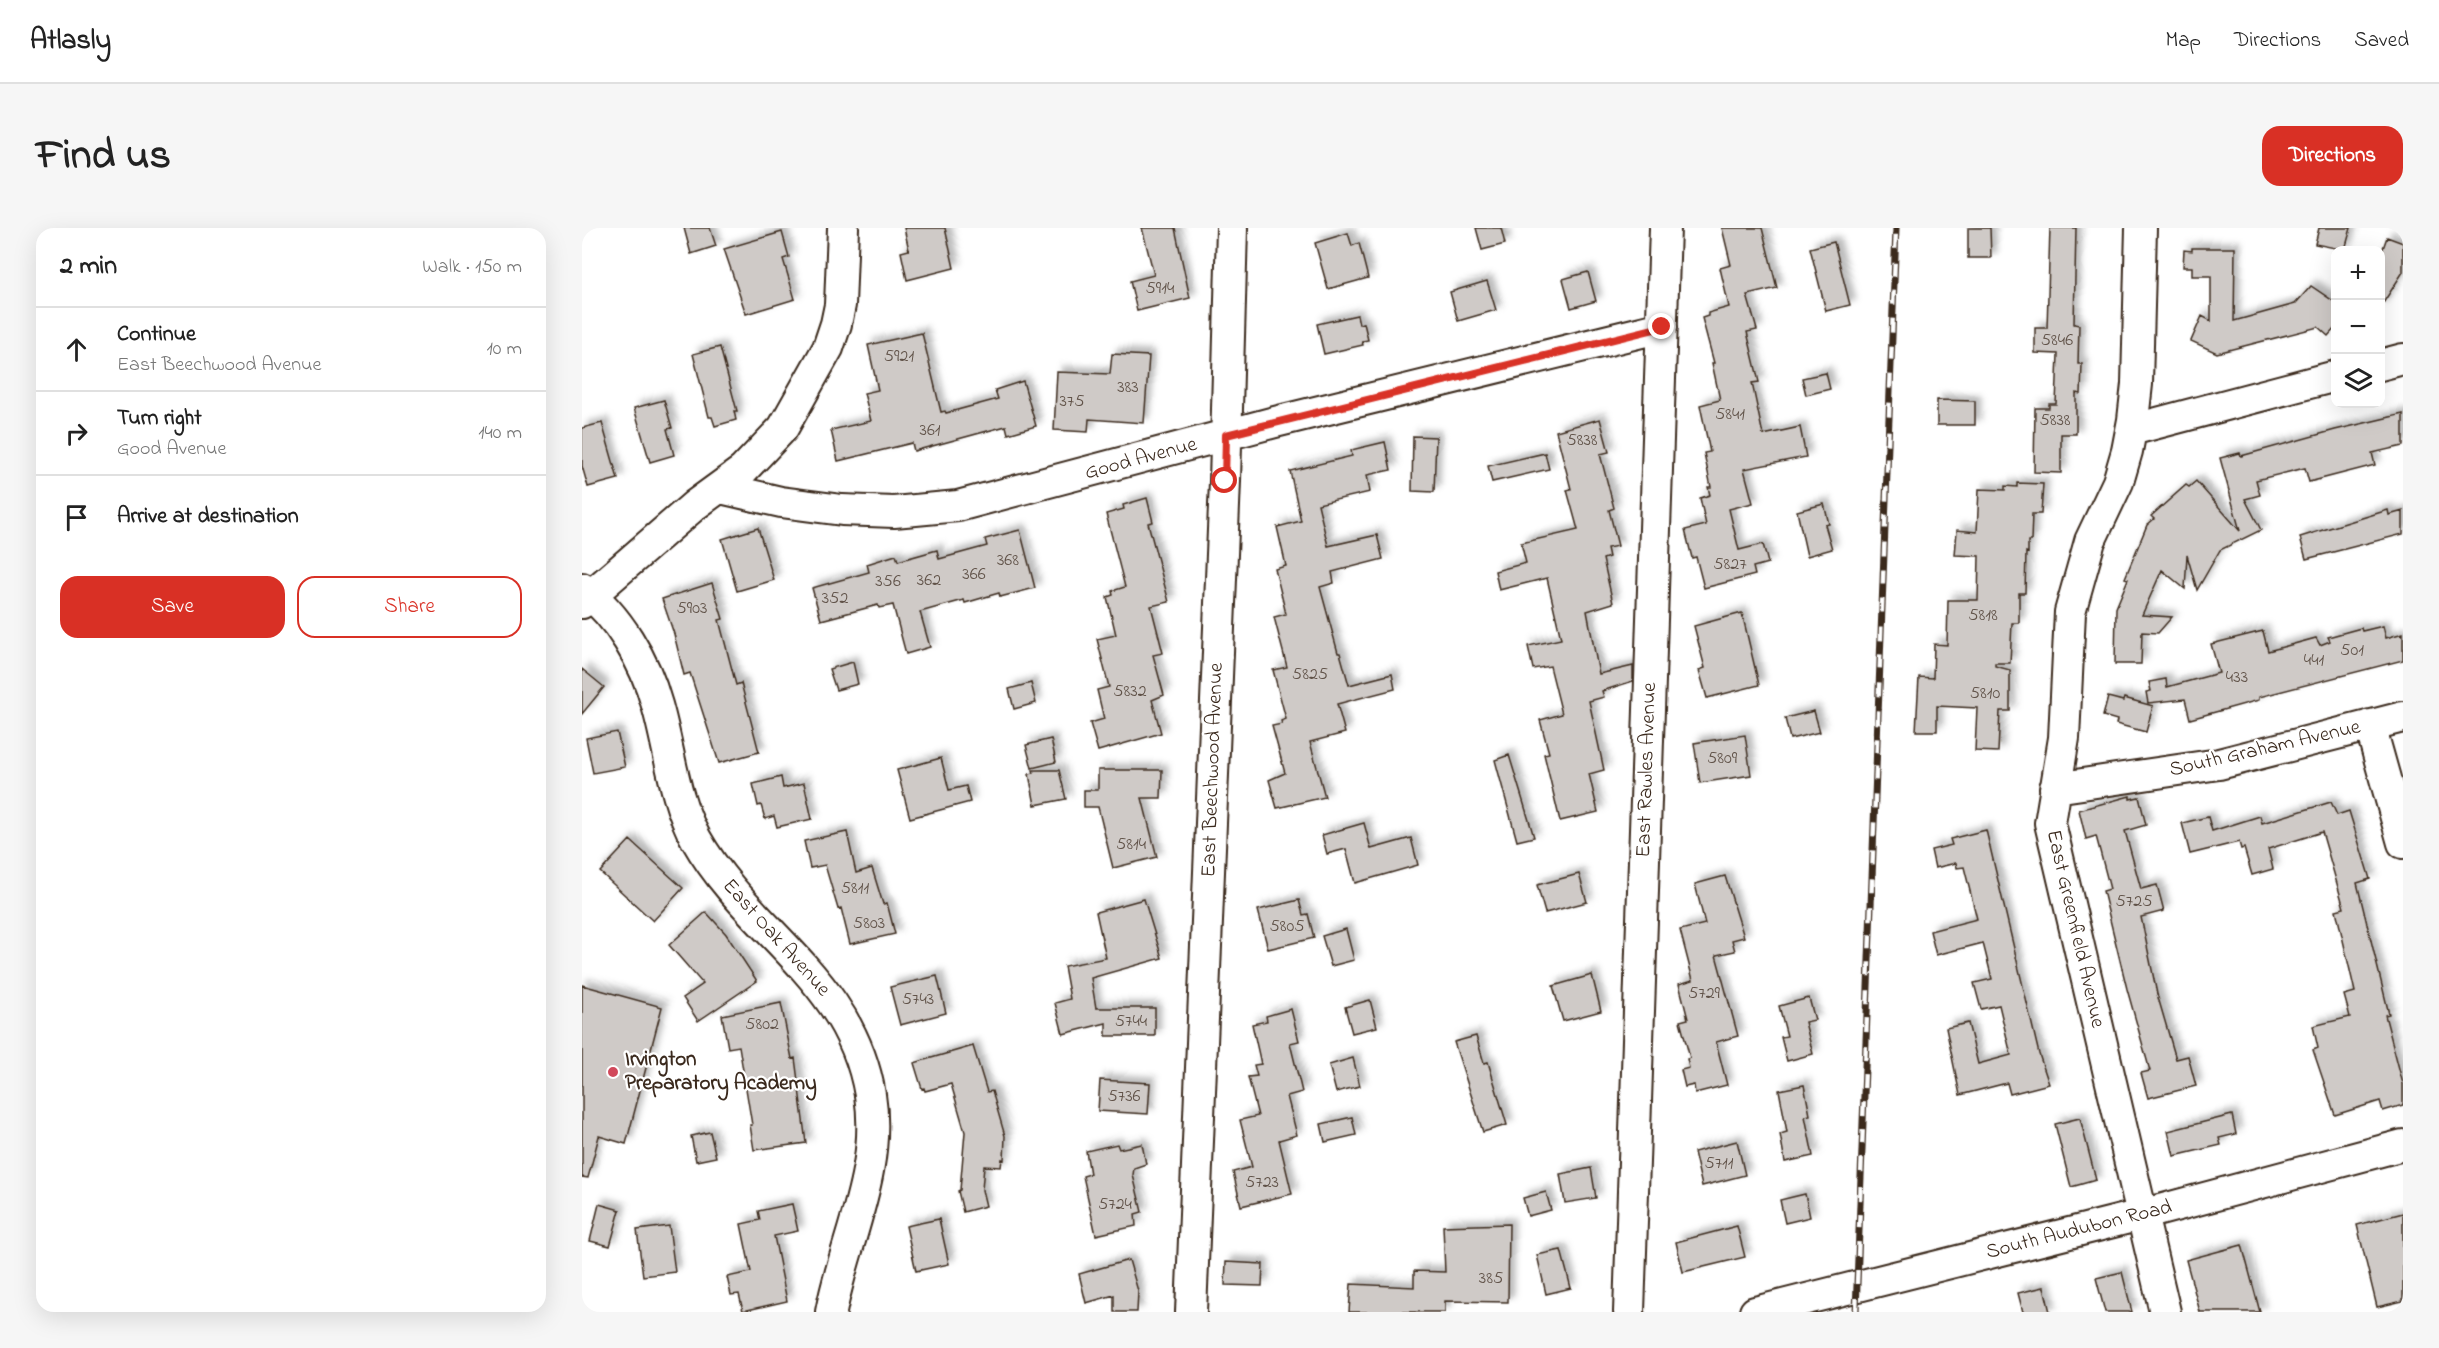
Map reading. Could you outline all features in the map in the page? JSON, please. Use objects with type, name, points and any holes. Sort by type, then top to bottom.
[{"type":"street","points":[[585,595],[695,505],[743,470],[783,428],[828,348],[840,305],[843,228]]},
{"type":"street","name":"East Beechwood Avenue","points":[[1191,1312],[1226,435],[1232,228]]},
{"type":"street","name":"East Rawles Avenue","points":[[1629,1312],[1665,228]]},
{"type":"street","name":"East Greenfield Avenue","points":[[2141,228],[2137,384],[2131,430],[2118,482],[2083,561],[2070,612],[2064,738],[2050,823],[2165,1312]]},
{"type":"street","name":"Good Avenue","points":[[720,488],[781,502],[842,510],[894,512],[938,510],[990,499],[1226,435],[1662,327]]},
{"type":"street","points":[[2385,364],[2403,359]]},
{"type":"street","points":[[2131,430],[2331,377]]},
{"type":"street","name":"East Oak Avenue","points":[[585,595],[615,621],[641,665],[657,703],[676,792],[695,838],[717,871],[832,1000],[860,1055],[873,1115],[871,1156],[865,1194],[831,1312]]},
{"type":"street","name":"South Graham Avenue","points":[[2055,788],[2219,764],[2403,717]]},
{"type":"street","points":[[2370,725],[2403,843]]},
{"type":"street","name":"South Audubon Road","points":[[1755,1312],[2141,1215],[2403,1145]]},
{"type":"building","points":[[684,228],[710,228],[716,246],[691,254]]},
{"type":"building","points":[[904,228],[945,228],[954,268],[907,280],[901,252],[909,250]]},
{"type":"building","points":[[1142,228],[1175,228],[1190,298],[1137,311],[1130,281],[1154,275]]},
{"type":"building","points":[[1476,228],[1501,228],[1505,244],[1482,250]]},
{"type":"building","points":[[1722,228],[1762,228],[1777,288],[1747,295],[1757,330],[1747,332],[1759,382],[1752,383],[1763,435],[1800,427],[1806,457],[1744,469],[1753,503],[1729,509],[1739,550],[1763,544],[1768,563],[1753,567],[1755,575],[1704,588],[1696,557],[1692,558],[1685,530],[1706,525],[1700,498],[1710,495],[1708,487],[1711,487],[1704,453],[1710,452],[1700,405],[1720,400],[1712,363],[1714,363],[1702,318],[1708,316],[1708,313],[1729,307],[1720,268],[1731,265]]},
{"type":"building","points":[[1968,228],[1990,228],[1991,258],[1968,258]]},
{"type":"building","points":[[2050,228],[2076,228],[2074,324],[2079,325],[2078,364],[2082,364],[2081,394],[2076,393],[2076,434],[2061,434],[2061,473],[2034,472],[2035,408],[2049,408],[2049,404],[2056,404],[2058,354],[2035,353],[2035,328],[2047,328]]},
{"type":"building","points":[[2319,228],[2351,228],[2346,246],[2331,247],[2315,244]]},
{"type":"building","points":[[782,232],[789,257],[783,259],[795,299],[746,314],[724,249]]},
{"type":"building","points":[[1348,233],[1352,246],[1359,243],[1368,278],[1328,289],[1315,243]]},
{"type":"building","points":[[2387,237],[2403,243],[2403,272],[2385,300],[2385,246]]},
{"type":"building","points":[[1834,242],[1850,305],[1826,311],[1810,248]]},
{"type":"building","points":[[2192,248],[2235,248],[2234,321],[2295,304],[2311,286],[2331,300],[2331,333],[2328,336],[2318,327],[2217,353],[2191,341],[2202,316],[2211,321],[2211,276],[2192,276],[2192,267],[2183,267],[2184,250],[2192,251]]},
{"type":"building","points":[[1588,272],[1596,301],[1571,308],[1563,279]]},
{"type":"building","points":[[1487,281],[1496,310],[1458,321],[1450,292]]},
{"type":"building","points":[[1357,315],[1359,324],[1364,323],[1368,340],[1362,341],[1363,345],[1324,354],[1317,324]]},
{"type":"building","points":[[922,333],[941,412],[946,413],[998,399],[995,390],[1023,381],[1036,426],[1008,434],[1006,426],[914,451],[912,443],[838,461],[831,430],[871,421],[864,393],[878,390],[868,345]]},
{"type":"building","points":[[720,347],[737,411],[734,411],[736,420],[715,426],[712,417],[709,417],[693,354]]},
{"type":"building","points":[[1112,354],[1149,356],[1144,423],[1089,419],[1088,432],[1054,430],[1057,372],[1110,374]]},
{"type":"building","points":[[1826,373],[1830,389],[1806,395],[1802,378]]},
{"type":"building","points":[[664,400],[672,428],[667,429],[674,455],[650,462],[634,408]]},
{"type":"building","points":[[1937,400],[1975,401],[1975,425],[1937,425]]},
{"type":"building","points":[[2403,414],[2403,446],[2372,453],[2375,465],[2309,482],[2305,468],[2256,480],[2260,495],[2245,499],[2261,530],[2220,550],[2197,590],[2187,555],[2185,589],[2162,570],[2142,615],[2172,617],[2158,633],[2142,632],[2141,664],[2115,664],[2116,608],[2128,579],[2125,578],[2147,525],[2154,519],[2151,516],[2186,485],[2189,487],[2196,481],[2240,531],[2220,458],[2240,453],[2241,456]]},
{"type":"building","points":[[1600,419],[1609,452],[1600,454],[1614,508],[1609,510],[1618,546],[1607,548],[1609,557],[1603,559],[1613,603],[1587,611],[1599,674],[1633,666],[1633,681],[1602,691],[1604,697],[1589,701],[1604,770],[1589,774],[1598,812],[1560,821],[1544,754],[1549,753],[1540,720],[1562,714],[1550,666],[1533,669],[1528,646],[1561,639],[1547,578],[1499,590],[1495,571],[1526,563],[1521,543],[1578,530],[1567,490],[1571,489],[1556,431]]},
{"type":"building","points":[[602,423],[618,479],[588,487],[582,466],[582,428]]},
{"type":"building","points":[[1413,436],[1436,437],[1434,492],[1412,491]]},
{"type":"building","points":[[1385,442],[1391,470],[1367,475],[1370,492],[1318,504],[1328,546],[1377,535],[1383,559],[1332,572],[1334,583],[1320,587],[1349,685],[1392,674],[1395,689],[1337,704],[1345,733],[1310,742],[1325,797],[1277,808],[1269,780],[1285,773],[1272,726],[1282,724],[1281,721],[1286,719],[1273,670],[1287,667],[1274,617],[1286,614],[1275,569],[1286,566],[1277,527],[1301,521],[1290,471],[1352,456],[1351,450]]},
{"type":"building","points":[[1545,453],[1549,469],[1492,482],[1488,466]]},
{"type":"building","points":[[2017,483],[2043,484],[2041,514],[2032,514],[2031,541],[2028,541],[2028,553],[2026,552],[2025,593],[2019,593],[2019,623],[2012,623],[2010,663],[1995,663],[1995,666],[2010,670],[2010,711],[2000,711],[1998,752],[1975,751],[1977,708],[1937,706],[1937,731],[1916,731],[1919,677],[1933,678],[1934,644],[1947,645],[1948,600],[1978,600],[1979,556],[1955,555],[1957,530],[1977,532],[1979,489],[2005,490],[2005,486],[2017,487]]},
{"type":"building","points":[[1147,498],[1153,522],[1148,523],[1169,602],[1151,606],[1163,653],[1153,655],[1164,695],[1152,700],[1161,733],[1098,751],[1090,723],[1104,719],[1097,690],[1109,687],[1097,639],[1116,635],[1107,597],[1113,595],[1112,591],[1125,587],[1106,514],[1124,509],[1123,505]]},
{"type":"building","points":[[1824,504],[1829,524],[1825,525],[1832,549],[1807,556],[1797,511]]},
{"type":"building","points":[[2388,510],[2389,515],[2403,511],[2403,534],[2306,559],[2300,537]]},
{"type":"building","points":[[758,528],[774,580],[737,591],[722,539]]},
{"type":"building","points":[[1020,530],[1035,588],[1000,597],[999,593],[965,603],[964,600],[920,612],[930,647],[906,654],[893,605],[879,608],[878,605],[821,620],[812,588],[869,572],[867,564],[896,555],[898,561],[937,550],[939,559],[987,546],[985,539]]},
{"type":"building","points":[[712,583],[723,619],[719,620],[736,685],[741,683],[759,752],[719,763],[690,673],[684,675],[662,599]]},
{"type":"building","points":[[1742,613],[1759,685],[1707,698],[1699,670],[1705,668],[1694,626]]},
{"type":"building","points":[[2383,626],[2386,638],[2403,633],[2403,660],[2259,697],[2259,700],[2190,719],[2185,699],[2148,703],[2146,692],[2151,691],[2149,682],[2166,679],[2167,687],[2219,673],[2211,644],[2263,631],[2268,651],[2316,638],[2320,645],[2330,641],[2328,637],[2361,628],[2362,631]]},
{"type":"building","points":[[853,662],[858,684],[836,690],[829,669]]},
{"type":"building","points":[[582,669],[604,687],[582,714]]},
{"type":"building","points":[[1031,683],[1036,703],[1014,709],[1009,689]]},
{"type":"building","points":[[2108,697],[2123,701],[2124,698],[2153,706],[2146,732],[2116,724],[2117,720],[2103,716]]},
{"type":"building","points":[[1814,711],[1820,732],[1790,739],[1785,718]]},
{"type":"building","points":[[617,732],[625,767],[593,773],[586,738]]},
{"type":"building","points":[[1745,735],[1751,775],[1700,783],[1694,743]]},
{"type":"building","points":[[1051,739],[1056,762],[1032,768],[1026,745]]},
{"type":"building","points":[[1509,755],[1534,837],[1517,841],[1495,760]]},
{"type":"building","points":[[941,758],[949,790],[966,786],[970,802],[910,818],[897,770]]},
{"type":"building","points":[[1033,770],[1059,770],[1066,799],[1035,805],[1029,774],[1034,773]]},
{"type":"building","points":[[1098,770],[1162,770],[1161,798],[1142,798],[1157,857],[1113,868],[1098,807],[1084,807],[1084,790],[1098,790]]},
{"type":"building","points":[[781,777],[783,788],[804,783],[812,819],[777,827],[774,816],[765,819],[761,805],[758,806],[753,784]]},
{"type":"building","points":[[2130,796],[2130,799],[2139,797],[2146,825],[2125,831],[2141,889],[2157,885],[2164,911],[2141,917],[2157,994],[2176,1059],[2188,1056],[2196,1086],[2148,1098],[2141,1073],[2150,1071],[2103,891],[2110,889],[2096,836],[2086,839],[2079,810]]},
{"type":"building","points":[[2331,802],[2337,815],[2349,811],[2370,879],[2357,883],[2389,1014],[2385,1015],[2403,1084],[2403,1105],[2383,1111],[2380,1101],[2335,1115],[2313,1050],[2318,1048],[2313,1026],[2350,1017],[2344,995],[2355,992],[2336,910],[2344,908],[2322,832],[2268,849],[2273,869],[2252,875],[2244,848],[2241,849],[2239,842],[2190,854],[2182,823],[2208,817],[2212,831],[2260,816],[2262,823]]},
{"type":"building","points":[[1364,823],[1371,849],[1411,838],[1418,865],[1355,883],[1346,849],[1327,854],[1322,835]]},
{"type":"building","points":[[1986,830],[2039,1054],[2049,1084],[2010,1094],[2007,1083],[1960,1095],[1946,1028],[1968,1023],[1978,1064],[2011,1055],[1999,1005],[1981,1009],[1974,983],[1992,979],[1983,943],[1936,955],[1930,931],[1977,919],[1964,867],[1957,868],[1956,863],[1935,868],[1931,850],[1952,845],[1950,839]]},
{"type":"building","points":[[847,832],[856,873],[872,868],[883,904],[887,903],[895,934],[850,944],[841,908],[838,909],[825,865],[810,868],[804,841]]},
{"type":"building","points":[[630,840],[683,888],[653,921],[600,872]]},
{"type":"building","points":[[1579,874],[1587,902],[1545,913],[1537,885]]},
{"type":"building","points":[[1725,876],[1744,937],[1732,940],[1735,951],[1716,955],[1738,1036],[1716,1042],[1727,1085],[1695,1093],[1694,1085],[1685,1087],[1681,1070],[1689,1068],[1687,1059],[1690,1058],[1680,1021],[1688,1019],[1679,984],[1693,980],[1680,930],[1705,924],[1695,884]]},
{"type":"building","points":[[1144,899],[1162,958],[1091,978],[1096,1008],[1155,1008],[1155,1036],[1106,1036],[1106,1023],[1063,1034],[1055,1003],[1070,999],[1064,966],[1106,958],[1096,912]]},
{"type":"building","points":[[1299,900],[1303,915],[1308,914],[1314,938],[1268,949],[1258,910]]},
{"type":"building","points":[[706,912],[726,934],[757,981],[698,1021],[683,998],[703,984],[669,945]]},
{"type":"building","points":[[1346,929],[1354,960],[1331,966],[1322,936]]},
{"type":"building","points":[[1592,975],[1601,1011],[1563,1021],[1553,986]]},
{"type":"building","points":[[937,976],[946,1013],[900,1025],[890,987]]},
{"type":"building","name":"Irvington Preparatory Academy","points":[[582,985],[662,1007],[626,1144],[599,1136],[588,1178],[582,1177]]},
{"type":"building","points":[[1809,998],[1815,1020],[1805,1022],[1813,1054],[1787,1061],[1781,1037],[1787,1036],[1779,1006]]},
{"type":"building","points":[[1370,1000],[1377,1027],[1352,1033],[1345,1007]]},
{"type":"building","points":[[781,1003],[792,1059],[795,1058],[806,1143],[754,1150],[739,1046],[728,1048],[722,1015]]},
{"type":"building","points":[[1291,1009],[1299,1041],[1290,1043],[1302,1092],[1287,1096],[1297,1135],[1279,1140],[1292,1194],[1241,1206],[1233,1172],[1252,1167],[1240,1120],[1258,1116],[1248,1077],[1257,1076],[1254,1065],[1261,1064],[1252,1024],[1267,1021],[1266,1016]]},
{"type":"building","points":[[1476,1036],[1484,1063],[1488,1062],[1507,1125],[1483,1132],[1454,1042]]},
{"type":"building","points":[[973,1046],[987,1092],[992,1091],[1005,1136],[1004,1160],[1002,1159],[1001,1167],[984,1166],[982,1190],[986,1206],[963,1212],[958,1191],[960,1190],[965,1132],[951,1084],[925,1091],[924,1088],[922,1089],[914,1063]]},
{"type":"building","points":[[1353,1058],[1360,1086],[1336,1092],[1329,1065]]},
{"type":"building","points":[[1100,1080],[1150,1083],[1148,1114],[1098,1111]]},
{"type":"building","points":[[1804,1085],[1810,1115],[1805,1116],[1813,1156],[1785,1162],[1780,1134],[1787,1132],[1779,1090]]},
{"type":"building","points":[[2232,1115],[2236,1134],[2219,1138],[2221,1145],[2174,1156],[2168,1131]]},
{"type":"building","points":[[1352,1117],[1356,1135],[1325,1142],[1321,1124]]},
{"type":"building","points":[[2080,1118],[2096,1180],[2071,1187],[2055,1124]]},
{"type":"building","points":[[710,1132],[716,1157],[696,1161],[691,1136]]},
{"type":"building","points":[[1737,1141],[1745,1175],[1702,1186],[1694,1152]]},
{"type":"building","points":[[1117,1144],[1119,1149],[1142,1144],[1146,1164],[1134,1168],[1133,1175],[1142,1212],[1135,1214],[1136,1226],[1096,1235],[1083,1176],[1090,1174],[1086,1151]]},
{"type":"building","points":[[1591,1168],[1596,1198],[1565,1203],[1560,1174]]},
{"type":"building","points":[[1546,1192],[1551,1210],[1528,1216],[1523,1198]]},
{"type":"building","points":[[1805,1194],[1810,1217],[1785,1223],[1780,1200]]},
{"type":"building","points":[[599,1204],[620,1210],[610,1246],[590,1241]]},
{"type":"building","points":[[792,1204],[798,1231],[774,1236],[787,1301],[743,1311],[739,1294],[731,1295],[727,1277],[751,1272],[741,1224],[760,1220],[758,1211]]},
{"type":"building","points":[[2403,1213],[2403,1301],[2377,1307],[2357,1225]]},
{"type":"building","points":[[939,1219],[949,1264],[916,1271],[906,1226]]},
{"type":"building","points":[[1509,1224],[1508,1302],[1445,1301],[1445,1312],[1349,1312],[1351,1284],[1414,1287],[1414,1271],[1445,1272],[1443,1226]]},
{"type":"building","points":[[669,1226],[675,1272],[643,1276],[637,1230]]},
{"type":"building","points":[[1737,1226],[1745,1257],[1683,1272],[1676,1242]]},
{"type":"building","points":[[2242,1245],[2260,1312],[2200,1312],[2186,1260]]},
{"type":"building","points":[[1561,1250],[1571,1288],[1546,1294],[1537,1255]]},
{"type":"building","points":[[1129,1260],[1138,1291],[1137,1312],[1114,1312],[1114,1295],[1086,1303],[1079,1274]]},
{"type":"building","points":[[1226,1262],[1263,1264],[1262,1286],[1225,1285]]},
{"type":"building","points":[[2122,1272],[2132,1312],[2105,1312],[2096,1278]]},
{"type":"building","points":[[2044,1287],[2050,1312],[2023,1312],[2018,1293]]},
{"type":"railway","points":[[1856,1312],[1896,228]]},
{"type":"place","name":"Irvington Preparatory Academy","points":[[613,1072]]},
{"type":"route","points":[[1225,481],[1226,435],[1662,327]]}]
